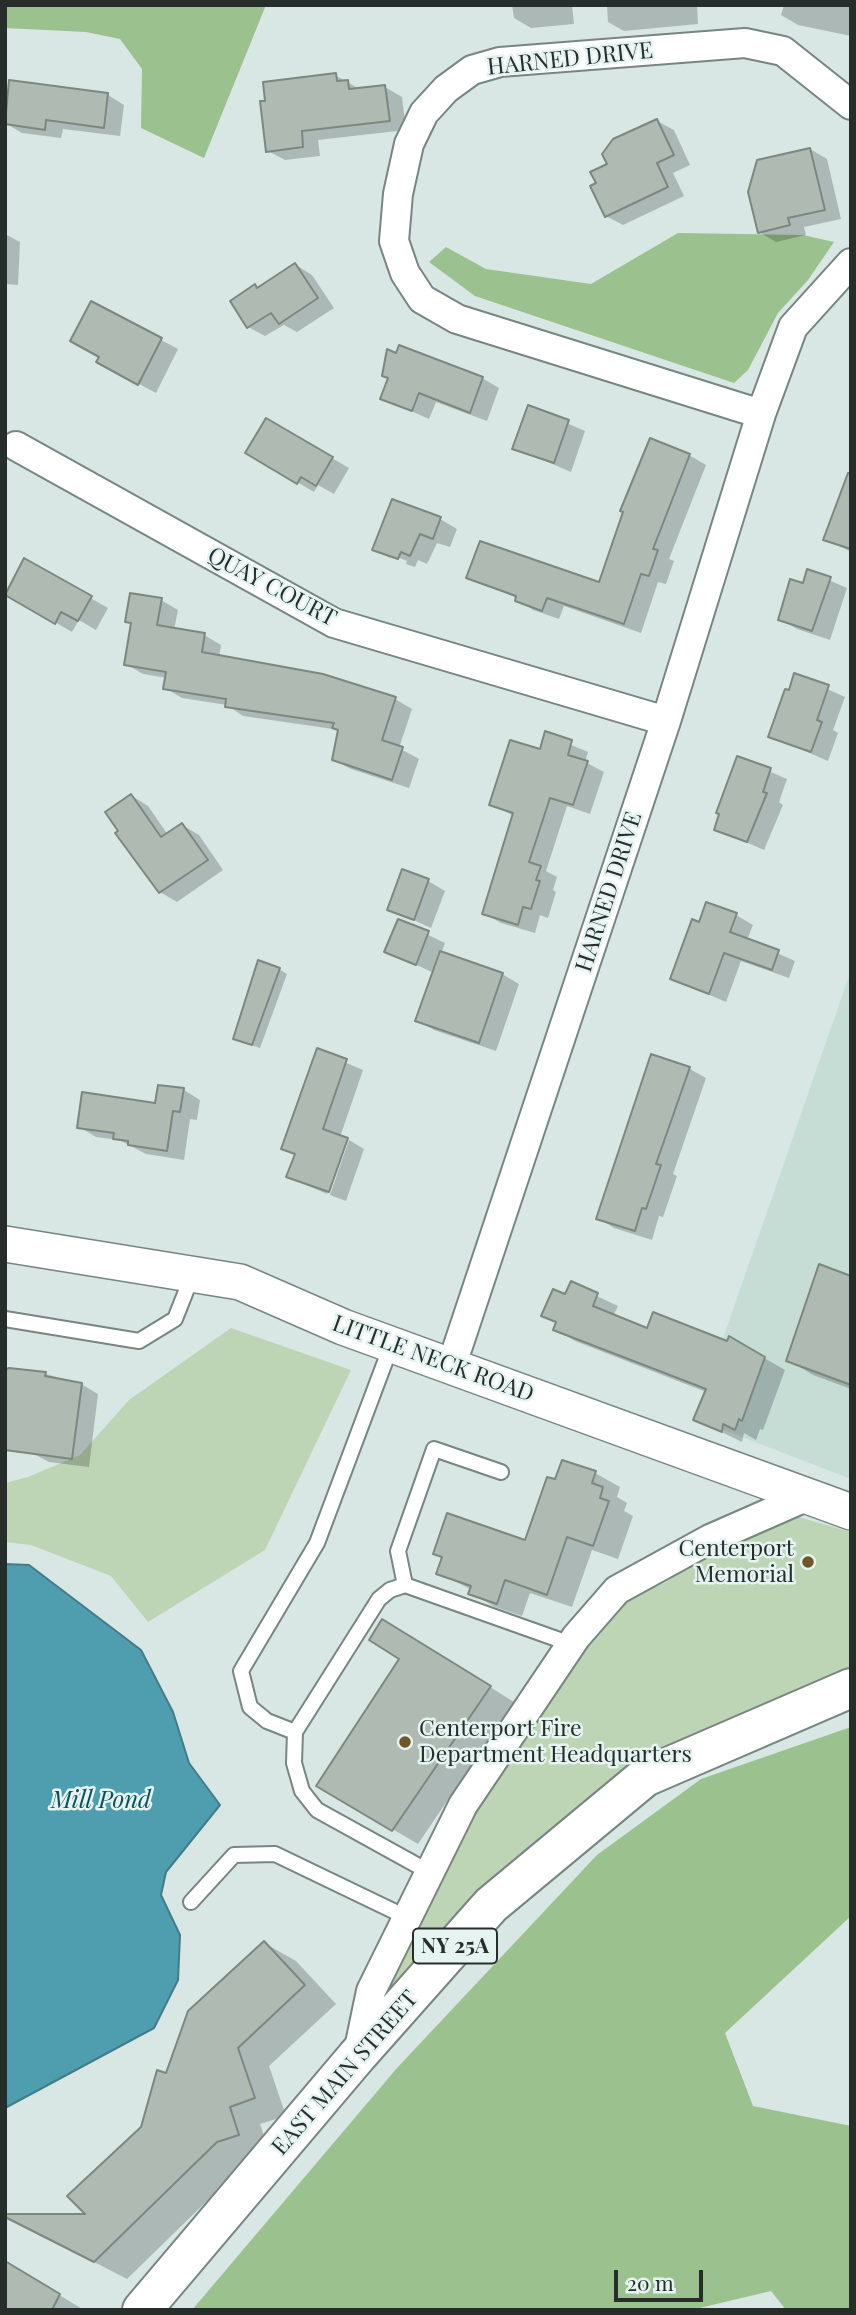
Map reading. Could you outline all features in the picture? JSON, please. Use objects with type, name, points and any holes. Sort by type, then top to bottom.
[{"type":"main road","name":"EAST MAIN STREET","points":[[142,2310],[358,2056],[491,1905],[645,1777],[851,1688]]},
{"type":"street","name":"HARNED DRIVE","points":[[761,414],[457,319],[422,299],[405,273],[394,241],[398,194],[409,144],[424,113],[446,89],[472,70],[500,62],[745,43],[783,51],[851,104]]},
{"type":"street","name":"HARNED DRIVE","points":[[452,1367],[666,721],[761,414],[793,327],[851,264]]},
{"type":"street","name":"QUAY COURT","points":[[16,446],[334,623],[666,721]]},
{"type":"street","name":"LITTLE NECK ROAD","points":[[5,1244],[240,1282],[392,1345],[851,1512]]},
{"type":"street","points":[[358,2056],[371,1991],[463,1805],[571,1644],[617,1590],[710,1539],[808,1496]]},
{"type":"lane","points":[[5,1319],[139,1340],[174,1319],[192,1274]]},
{"type":"lane","points":[[295,1732],[267,1721],[250,1707],[242,1671],[317,1542],[392,1345]]},
{"type":"lane","points":[[405,1585],[398,1551],[434,1449],[501,1472]]},
{"type":"lane","points":[[431,1873],[317,1810],[302,1791],[294,1763],[295,1732],[379,1599],[390,1590],[405,1585],[571,1644]]},
{"type":"lane","points":[[191,1902],[234,1855],[275,1854],[408,1918]]},
{"type":"shaded area","points":[[851,973],[851,1479],[695,1419]]},
{"type":"green space","points":[[5,5],[266,5],[204,158],[141,128],[142,69],[120,39],[86,32],[5,28]]},
{"type":"green space","points":[[678,233],[803,235],[834,242],[808,280],[778,313],[748,370],[734,383],[475,296],[429,262],[446,247],[486,269],[591,284]]},
{"type":"green space","points":[[231,1328],[351,1370],[265,1550],[148,1622],[111,1576],[31,1545],[5,1542],[5,1483],[28,1477],[80,1455],[129,1400]]},
{"type":"green space","points":[[795,1516],[851,1532],[851,1676],[648,1763],[370,2029],[377,1998],[466,1814],[618,1601],[665,1583],[695,1562],[754,1532]]},
{"type":"green space","points":[[851,1727],[851,1916],[725,2033],[753,2106],[851,2126],[851,2310],[786,2310],[771,2291],[691,2310],[192,2310],[397,2068],[597,1855],[701,1779]]},
{"type":"water","name":"Mill Pond","points":[[5,1564],[29,1565],[141,1650],[173,1712],[189,1763],[220,1805],[166,1872],[161,1895],[180,1935],[178,1980],[154,2028],[5,2108]]},
{"type":"building","points":[[336,73],[337,81],[348,80],[349,89],[385,85],[390,121],[302,131],[303,147],[266,152],[260,101],[265,101],[263,82]]},
{"type":"building","points":[[9,80],[108,93],[104,128],[46,120],[45,130],[5,124]]},
{"type":"building","points":[[657,119],[674,155],[657,163],[668,187],[605,217],[590,186],[596,183],[590,172],[607,164],[602,154],[613,139]]},
{"type":"building","points":[[810,148],[825,210],[788,218],[790,225],[758,233],[748,192],[757,160]]},
{"type":"building","points":[[295,263],[318,298],[279,324],[271,313],[247,328],[230,301],[255,284],[257,288]]},
{"type":"building","points":[[91,301],[162,338],[138,385],[96,362],[99,357],[70,341]]},
{"type":"building","points":[[399,345],[483,377],[470,413],[419,393],[412,411],[380,399],[388,378],[382,376],[387,349],[396,353]]},
{"type":"building","points":[[528,405],[569,420],[554,463],[512,449]]},
{"type":"building","points":[[266,418],[333,457],[316,486],[301,477],[297,484],[245,453]]},
{"type":"building","points":[[650,438],[690,454],[653,549],[658,550],[649,576],[641,574],[624,624],[547,598],[542,611],[515,601],[516,596],[466,578],[480,541],[599,582],[623,512],[620,511]]},
{"type":"building","points":[[848,473],[851,473],[851,549],[823,540]]},
{"type":"building","points":[[392,499],[441,517],[433,539],[420,534],[410,556],[401,552],[398,559],[372,550]]},
{"type":"building","points":[[24,558],[92,596],[78,621],[61,612],[55,624],[5,595]]},
{"type":"building","points":[[807,569],[831,577],[812,631],[778,620],[790,579],[803,583]]},
{"type":"building","points":[[130,593],[162,598],[157,625],[205,633],[202,652],[323,674],[396,697],[382,740],[403,747],[392,780],[332,760],[338,730],[332,728],[334,723],[225,707],[226,699],[163,689],[166,672],[124,665],[131,623],[125,622]]},
{"type":"building","points":[[794,673],[829,685],[817,720],[822,722],[811,752],[768,737],[785,689],[789,690]]},
{"type":"building","points":[[545,731],[572,740],[568,755],[588,761],[573,805],[550,798],[529,862],[541,866],[536,880],[540,881],[531,909],[523,907],[518,925],[482,914],[513,813],[489,805],[510,740],[540,749]]},
{"type":"building","points":[[737,756],[771,768],[763,792],[767,793],[747,842],[714,830],[719,814],[716,813]]},
{"type":"building","points":[[131,794],[161,837],[182,823],[208,860],[159,893],[115,833],[118,831],[105,812]]},
{"type":"building","points":[[402,869],[429,879],[414,920],[387,910]]},
{"type":"building","points":[[706,902],[737,913],[730,932],[779,950],[772,970],[724,953],[709,994],[670,979],[692,919],[699,922]]},
{"type":"building","points":[[398,919],[429,931],[416,965],[384,952]]},
{"type":"building","points":[[440,951],[503,973],[479,1043],[415,1021]]},
{"type":"building","points":[[258,960],[280,968],[252,1045],[233,1039]]},
{"type":"building","points":[[317,1048],[347,1059],[323,1129],[348,1138],[329,1192],[286,1177],[295,1154],[281,1149]]},
{"type":"building","points":[[651,1054],[690,1067],[656,1164],[661,1165],[646,1209],[642,1208],[635,1231],[596,1219]]},
{"type":"building","points":[[158,1085],[184,1088],[180,1112],[173,1111],[167,1151],[128,1145],[128,1141],[113,1139],[114,1133],[77,1128],[82,1092],[155,1103]]},
{"type":"building","points":[[819,1264],[851,1276],[851,1385],[786,1361]]},
{"type":"building","points":[[571,1281],[598,1293],[593,1306],[647,1328],[653,1312],[727,1341],[729,1336],[765,1357],[742,1421],[739,1419],[735,1430],[723,1424],[722,1432],[693,1420],[706,1389],[553,1330],[556,1322],[541,1316],[553,1289],[565,1294]]},
{"type":"building","points":[[9,1368],[46,1372],[45,1376],[82,1383],[72,1459],[5,1450],[5,1370]]},
{"type":"building","points":[[562,1460],[596,1471],[592,1483],[603,1487],[600,1498],[609,1501],[593,1546],[567,1537],[547,1595],[505,1580],[497,1604],[468,1594],[471,1586],[436,1574],[442,1557],[433,1554],[447,1513],[525,1540],[547,1477],[555,1479]]},
{"type":"building","points":[[382,1619],[491,1686],[392,1831],[316,1786],[399,1659],[369,1640]]},
{"type":"building","points":[[264,1941],[305,1985],[238,2048],[255,2098],[230,2107],[239,2135],[217,2142],[94,2262],[5,2217],[5,2214],[85,2214],[67,2196],[141,2127],[157,2070],[166,2073],[188,2011]]},
{"type":"building","points":[[5,2261],[60,2294],[52,2310],[5,2310]]},
{"type":"place","name":"Centerport Memorial","points":[[808,1562]]},
{"type":"place","name":"Centerport Fire Department Headquarters","points":[[405,1742]]}]
